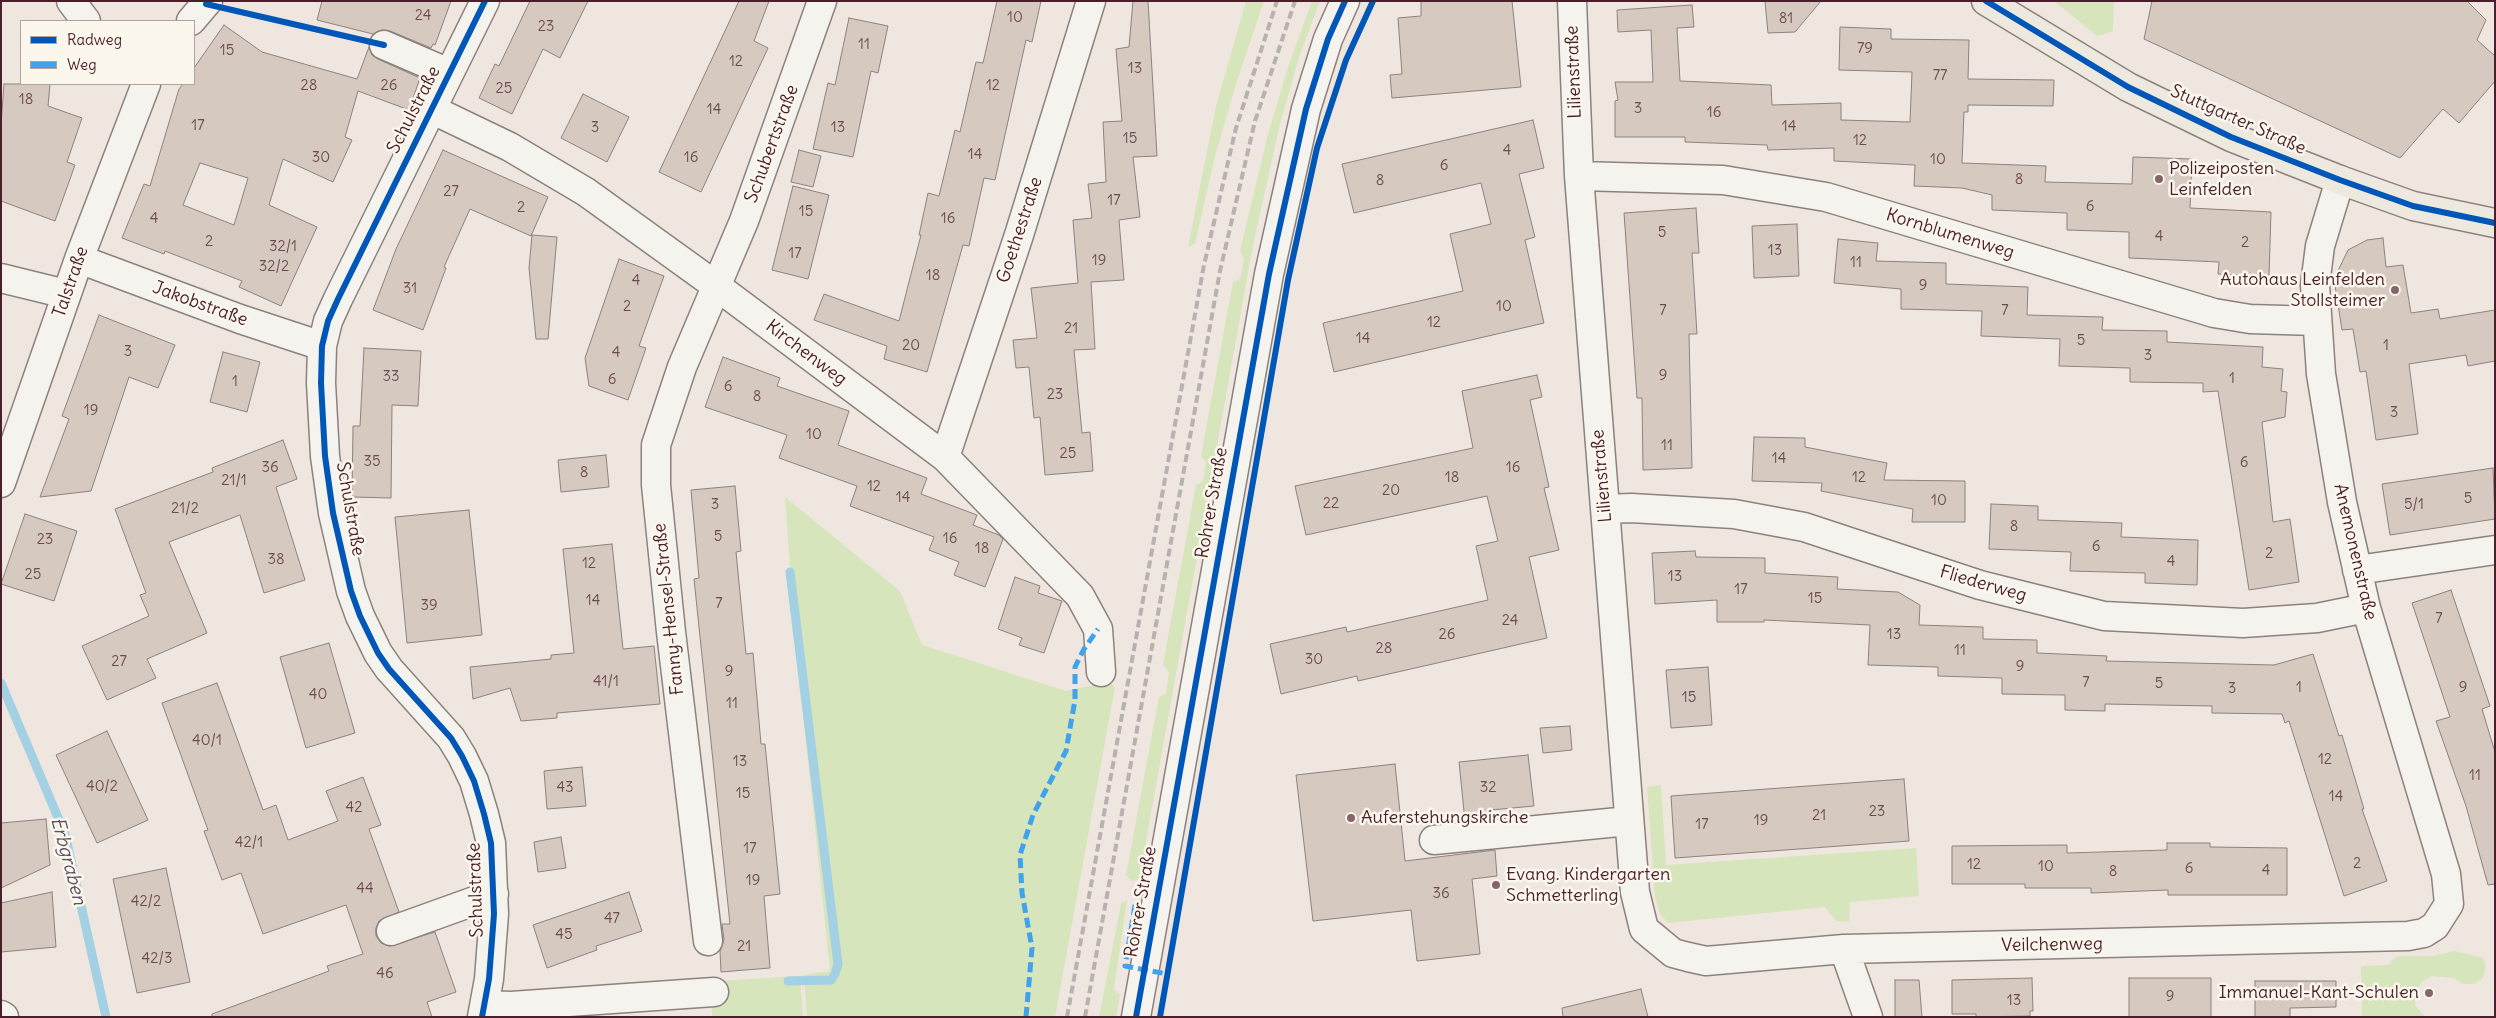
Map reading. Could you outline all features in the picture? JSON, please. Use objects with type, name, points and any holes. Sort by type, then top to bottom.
[{"type":"main road","name":"Stuttgarter Straße","points":[[1986,1],[2128,86],[2231,136],[2340,180],[2413,206],[2495,223]]},
{"type":"street","points":[[71,1],[85,20]]},
{"type":"street","points":[[192,20],[208,1]]},
{"type":"street","name":"Schulstraße","points":[[485,1],[348,274],[328,321],[322,346],[322,413],[327,481],[338,540],[351,591],[368,632],[389,669],[451,738],[474,781],[491,843],[494,894],[492,949],[484,1011],[520,1006],[714,992]]},
{"type":"street","name":"Schubertstraße","points":[[715,285],[751,203],[822,1]]},
{"type":"street","name":"Goethestraße","points":[[945,457],[1019,234],[1091,1]]},
{"type":"street","name":"Rohrer Straße","points":[[1136,1017],[1269,274],[1306,109],[1328,39],[1344,1]]},
{"type":"street","name":"Lilienstraße","points":[[1572,1],[1579,176],[1635,892],[1644,928],[1660,943]]},
{"type":"street","points":[[384,44],[449,73]]},
{"type":"street","name":"Talstraße","points":[[1,483],[66,294],[146,85]]},
{"type":"street","name":"Kirchenweg","points":[[431,109],[510,147],[561,176],[715,285],[945,457],[1080,596],[1098,629],[1101,672]]},
{"type":"street","name":"Kornblumenweg","points":[[1579,176],[1723,180],[1826,197],[2214,313],[2250,319],[2316,321]]},
{"type":"street","name":"Anemonenstraße","points":[[2340,180],[2320,246],[2315,285],[2321,374],[2337,475],[2366,608],[2446,874],[2449,904],[2443,917]]},
{"type":"street","name":"Jakobstraße","points":[[79,259],[240,319],[322,346]]},
{"type":"street","points":[[1,278],[66,294]]},
{"type":"street","name":"Fanny-Hensel-Straße","points":[[708,941],[682,734],[655,463],[656,445],[660,428],[715,285]]},
{"type":"street","name":"Fliederweg","points":[[1605,509],[1631,508],[1734,514],[1804,527],[1980,585],[2104,616],[2243,623],[2317,618],[2366,608]]},
{"type":"street","points":[[2357,570],[2495,550]]},
{"type":"street","points":[[1434,840],[1629,821]]},
{"type":"street","points":[[391,931],[494,894]]},
{"type":"street","name":"Veilchenweg","points":[[1660,943],[1673,953],[1706,961],[1844,949],[2408,936],[2424,933],[2435,926],[2443,917]]},
{"type":"street","points":[[1844,949],[1868,1017]]},
{"type":"green space","points":[[1246,1],[1264,1],[1237,81],[1215,156],[1195,244],[1188,247],[1216,106]]},
{"type":"green space","points":[[1312,1],[1320,1],[1299,57],[1279,128],[1253,245],[1139,880],[1131,881],[1126,875],[1159,697],[1166,693],[1169,673],[1163,664],[1196,485],[1203,481],[1206,462],[1201,456],[1233,282],[1240,279],[1244,259],[1240,251],[1268,134],[1289,64]]},
{"type":"green space","points":[[2054,1],[2114,1],[2113,31],[2097,36]]},
{"type":"green space","points":[[785,497],[900,591],[922,645],[1066,691],[1109,682],[1115,687],[1055,1017],[807,1017],[804,975],[830,971],[795,636]]},
{"type":"green space","points":[[1661,785],[1666,865],[1916,848],[1919,896],[1850,902],[1849,922],[1836,921],[1825,907],[1668,923],[1660,914],[1655,897],[1647,787]]},
{"type":"green space","points":[[1127,900],[1114,989],[1120,995],[1116,1017],[1099,1017],[1121,904]]},
{"type":"green space","points":[[2455,951],[2483,958],[2486,967],[2483,978],[2474,984],[2462,984],[2454,978],[2432,976],[2422,982],[2416,991],[2415,1005],[2425,1017],[2362,1017],[2361,966],[2389,965],[2393,959],[2399,956],[2432,956]]},
{"type":"green space","points":[[800,976],[803,1017],[712,1017],[712,1007],[718,981]]},
{"type":"building","points":[[322,1],[451,1],[435,45],[433,44],[431,48],[390,31],[382,30],[373,34],[317,20]]},
{"type":"building","points":[[530,1],[588,1],[560,58],[543,49],[512,114],[479,98],[495,64],[499,66]]},
{"type":"building","points":[[739,1],[769,1],[754,41],[768,48],[701,192],[659,172]]},
{"type":"building","points":[[997,1],[1041,1],[1032,42],[1026,40],[995,180],[984,178],[969,246],[963,245],[927,372],[884,359],[887,346],[814,320],[824,294],[899,321],[921,235],[919,235],[928,193],[939,196],[955,130],[960,132],[976,62],[983,63]]},
{"type":"building","points":[[1133,1],[1148,1],[1157,156],[1133,157],[1140,217],[1119,220],[1124,280],[1091,282],[1095,349],[1074,350],[1082,433],[1090,432],[1093,471],[1045,475],[1040,417],[1034,418],[1029,367],[1016,368],[1013,340],[1037,338],[1031,288],[1078,283],[1073,220],[1092,218],[1088,184],[1106,182],[1103,122],[1122,121],[1116,49],[1129,47]]},
{"type":"building","points":[[1421,1],[1512,1],[1521,87],[1392,98],[1390,75],[1402,74],[1398,18],[1421,16]]},
{"type":"building","points":[[1765,1],[1821,1],[1795,32],[1768,33]]},
{"type":"building","points":[[2152,1],[2467,1],[2486,20],[2477,40],[2495,56],[2495,81],[2459,123],[2443,109],[2400,158],[2144,39]]},
{"type":"building","points":[[1692,5],[1694,27],[1677,28],[1680,81],[1771,85],[1772,105],[1841,103],[1841,120],[1910,122],[1912,72],[1839,70],[1840,27],[1891,29],[1891,39],[1969,40],[1968,79],[2054,80],[2053,106],[1968,105],[1968,112],[1964,112],[1962,163],[2046,166],[2045,182],[2132,184],[2133,157],[2192,159],[2190,208],[2271,212],[2269,276],[2218,274],[2219,262],[2129,258],[2129,232],[2067,230],[2067,213],[1992,210],[1992,195],[1962,188],[1914,186],[1915,165],[1834,161],[1834,148],[1768,150],[1767,145],[1685,142],[1685,137],[1615,137],[1615,101],[1618,100],[1615,82],[1653,82],[1651,30],[1618,32],[1617,10]]},
{"type":"building","points":[[849,18],[888,26],[878,73],[871,71],[853,157],[813,149],[828,83],[835,85]]},
{"type":"building","points":[[224,25],[262,52],[357,79],[369,47],[372,55],[378,59],[420,78],[409,110],[358,91],[345,137],[352,140],[333,182],[283,159],[269,205],[317,227],[281,306],[239,287],[242,281],[165,251],[164,254],[122,238],[144,184],[150,186],[179,89],[182,85],[195,85],[195,67]],"holes":[[[200,163],[248,178],[234,225],[183,205]]]},
{"type":"building","points":[[4,84],[50,85],[48,106],[82,118],[67,162],[75,165],[55,221],[1,201],[1,125]]},
{"type":"building","points":[[583,94],[629,117],[607,162],[561,138]]},
{"type":"building","points":[[1533,120],[1544,168],[1519,174],[1535,237],[1525,240],[1544,323],[1334,372],[1323,323],[1463,291],[1450,234],[1491,224],[1481,183],[1354,213],[1342,164]]},
{"type":"building","points":[[443,150],[548,197],[531,236],[470,209],[444,267],[446,268],[423,330],[373,310],[396,249]]},
{"type":"building","points":[[799,150],[821,156],[813,187],[791,182]]},
{"type":"building","points":[[793,186],[829,195],[808,279],[772,270]]},
{"type":"building","points":[[1696,208],[1699,253],[1692,253],[1697,334],[1689,334],[1692,468],[1643,470],[1642,398],[1637,398],[1624,213]]},
{"type":"building","points":[[1797,224],[1799,276],[1754,278],[1752,226]]},
{"type":"building","points":[[532,235],[557,237],[548,339],[536,339],[529,268]]},
{"type":"building","points":[[2383,238],[2386,267],[2403,265],[2411,313],[2438,309],[2440,319],[2495,310],[2495,361],[2468,366],[2466,355],[2409,364],[2418,434],[2376,440],[2366,371],[2360,372],[2353,329],[2342,330],[2334,279],[2348,250],[2367,240]]},
{"type":"building","points":[[1838,239],[1878,243],[1876,261],[1946,263],[1946,284],[2028,287],[2027,315],[2103,317],[2102,330],[2167,331],[2167,342],[2263,347],[2262,367],[2283,369],[2281,391],[2287,392],[2285,417],[2262,422],[2273,522],[2290,519],[2299,582],[2249,590],[2218,391],[2203,392],[2203,383],[2130,382],[2130,368],[2059,366],[2060,339],[1981,336],[1982,311],[1901,309],[1901,289],[1834,283]]},
{"type":"building","points":[[619,259],[664,276],[639,346],[646,348],[628,400],[589,386],[585,358]]},
{"type":"building","points":[[99,315],[175,345],[158,388],[129,377],[91,491],[40,497],[69,419],[62,416]]},
{"type":"building","points":[[364,348],[421,351],[418,406],[392,405],[391,498],[352,497],[353,426],[360,426]]},
{"type":"building","points":[[223,352],[260,362],[247,412],[210,402]]},
{"type":"building","points":[[723,357],[780,378],[777,386],[849,411],[838,445],[927,478],[921,494],[977,515],[973,525],[999,535],[1003,539],[985,587],[954,575],[959,562],[929,550],[934,537],[850,506],[857,486],[779,458],[787,435],[705,407]]},
{"type":"building","points":[[1537,375],[1542,397],[1530,400],[1549,487],[1544,488],[1559,550],[1529,557],[1547,638],[1358,681],[1357,676],[1281,694],[1270,644],[1346,627],[1347,632],[1488,600],[1476,546],[1498,541],[1487,496],[1306,535],[1295,486],[1473,448],[1462,391]]},
{"type":"building","points":[[1754,437],[1805,438],[1805,447],[1887,463],[1884,480],[1965,481],[1965,522],[1912,522],[1913,509],[1821,491],[1822,483],[1752,481]]},
{"type":"building","points":[[283,440],[297,479],[276,487],[305,580],[264,593],[240,515],[169,542],[207,633],[147,659],[156,678],[107,700],[82,646],[149,616],[140,595],[146,593],[115,509],[213,472],[212,468]]},
{"type":"building","points":[[606,455],[609,487],[561,492],[558,460]]},
{"type":"building","points":[[2493,468],[2495,519],[2390,535],[2382,484]]},
{"type":"building","points":[[735,486],[741,551],[736,552],[746,654],[753,653],[761,744],[765,744],[780,894],[764,896],[770,968],[721,972],[720,951],[724,940],[722,924],[730,924],[694,579],[699,578],[691,490]]},
{"type":"building","points":[[1991,504],[2038,506],[2038,520],[2122,523],[2121,537],[2198,540],[2197,585],[2145,583],[2145,573],[2070,571],[2071,552],[1989,549]]},
{"type":"building","points":[[469,510],[482,635],[407,643],[395,517]]},
{"type":"building","points":[[25,514],[77,531],[54,601],[1,584]]},
{"type":"building","points":[[612,544],[623,649],[654,646],[660,704],[557,713],[557,718],[521,721],[510,688],[473,699],[470,667],[551,659],[551,655],[574,653],[563,549]]},
{"type":"building","points":[[1695,551],[1696,557],[1765,558],[1765,573],[1838,577],[1837,589],[1898,592],[1920,605],[1919,625],[1983,627],[1983,639],[2037,640],[2037,653],[2107,656],[2106,661],[2274,665],[2313,654],[2339,736],[2342,735],[2364,809],[2362,809],[2387,881],[2344,896],[2289,721],[2285,723],[2282,714],[2212,713],[2212,706],[2105,704],[2105,711],[2065,710],[2065,695],[2002,694],[2002,678],[1938,676],[1938,667],[1868,665],[1870,625],[1764,620],[1764,622],[1717,622],[1717,600],[1655,604],[1652,553]]},
{"type":"building","points":[[1015,577],[1040,586],[1038,593],[1062,601],[1044,653],[1019,645],[1022,638],[998,629]]},
{"type":"building","points":[[2451,590],[2490,706],[2482,709],[2495,752],[2495,884],[2488,885],[2466,806],[2436,721],[2450,717],[2412,603]]},
{"type":"building","points":[[329,643],[355,733],[306,748],[280,657]]},
{"type":"building","points":[[1708,667],[1712,725],[1671,728],[1666,670]]},
{"type":"building","points":[[217,683],[263,810],[276,805],[288,840],[338,821],[326,791],[363,777],[381,825],[369,829],[399,912],[379,921],[376,928],[376,936],[381,943],[389,946],[435,932],[456,992],[427,1002],[432,1017],[212,1017],[212,1014],[329,971],[327,966],[363,954],[346,905],[263,934],[241,873],[222,880],[204,831],[208,830],[162,703]]},
{"type":"building","points":[[1570,726],[1572,750],[1543,753],[1540,728]]},
{"type":"building","points":[[107,731],[148,820],[97,843],[56,755]]},
{"type":"building","points":[[1528,755],[1534,806],[1491,810],[1492,819],[1465,821],[1459,762]]},
{"type":"building","name":"Auferstehungskirche","points":[[1395,764],[1405,861],[1495,850],[1497,876],[1472,879],[1480,954],[1417,961],[1411,910],[1313,921],[1296,775]]},
{"type":"building","points":[[582,767],[586,806],[547,809],[544,771]]},
{"type":"building","points":[[1904,779],[1909,841],[1675,858],[1671,796]]},
{"type":"building","points":[[46,819],[50,865],[1,888],[1,823]]},
{"type":"building","points":[[561,837],[566,868],[538,872],[534,842]]},
{"type":"building","points":[[2167,843],[2210,843],[2210,847],[2287,848],[2287,895],[2168,895],[2168,890],[2091,893],[2091,888],[2025,888],[2025,884],[1952,884],[1952,846],[2067,845],[2067,853],[2167,850]]},
{"type":"building","points":[[166,868],[190,982],[137,993],[113,879]]},
{"type":"building","points":[[52,892],[56,947],[1,952],[1,903]]},
{"type":"building","points":[[629,892],[642,931],[596,946],[597,950],[547,968],[533,925]]},
{"type":"building","points":[[2032,978],[2033,1011],[2030,1011],[2030,1016],[1976,1017],[1976,1014],[1952,1014],[1952,980]]},
{"type":"building","points":[[2129,978],[2211,978],[2211,1017],[2129,1017]]},
{"type":"building","points":[[1895,980],[1919,980],[1922,1017],[1895,1017]]},
{"type":"building","points":[[2255,981],[2336,981],[2336,1007],[2290,1008],[2290,1017],[2255,1017]]},
{"type":"building","points":[[1641,989],[1648,1017],[1563,1017],[1562,1008]]},
{"type":"waterway","points":[[788,981],[831,980],[838,964],[790,572]]},
{"type":"waterway","name":"Erbgraben","points":[[1,683],[65,834],[106,1017]]},
{"type":"railway","points":[[1067,1017],[1204,265],[1236,128],[1277,1]]},
{"type":"railway","points":[[1085,1017],[1220,271],[1255,121],[1295,1]]},
{"type":"marked path","points":[[1026,1017],[1032,948],[1022,893],[1020,855],[1033,815],[1066,751],[1075,700],[1075,667],[1084,649],[1098,629]]},
{"type":"marked path","points":[[1135,905],[1125,966],[1167,974]]},
{"type":"cycle path","points":[[482,1017],[489,979],[494,914],[491,843],[484,814],[474,781],[451,738],[389,669],[378,653],[360,616],[351,591],[333,513],[325,456],[321,383],[322,346],[328,321],[485,1]]},
{"type":"cycle path","points":[[1136,1017],[1269,274],[1306,109],[1328,39],[1345,1]]},
{"type":"cycle path","points":[[1160,1017],[1288,280],[1317,148],[1346,60],[1373,1]]},
{"type":"cycle path","points":[[1986,1],[2128,87],[2231,137],[2340,180],[2413,206],[2495,223]]},
{"type":"cycle path","points":[[206,4],[384,45]]},
{"type":"place","name":"Polizeiposten Leinfelden","points":[[2159,179]]},
{"type":"place","name":"Autohaus Leinfelden Stollsteimer","points":[[2395,290]]},
{"type":"place","name":"Auferstehungskirche","points":[[1351,818]]},
{"type":"place","name":"Evang. Kindergarten Schmetterling","points":[[1496,885]]},
{"type":"place","name":"Immanuel-Kant-Schulen","points":[[2429,993]]}]
